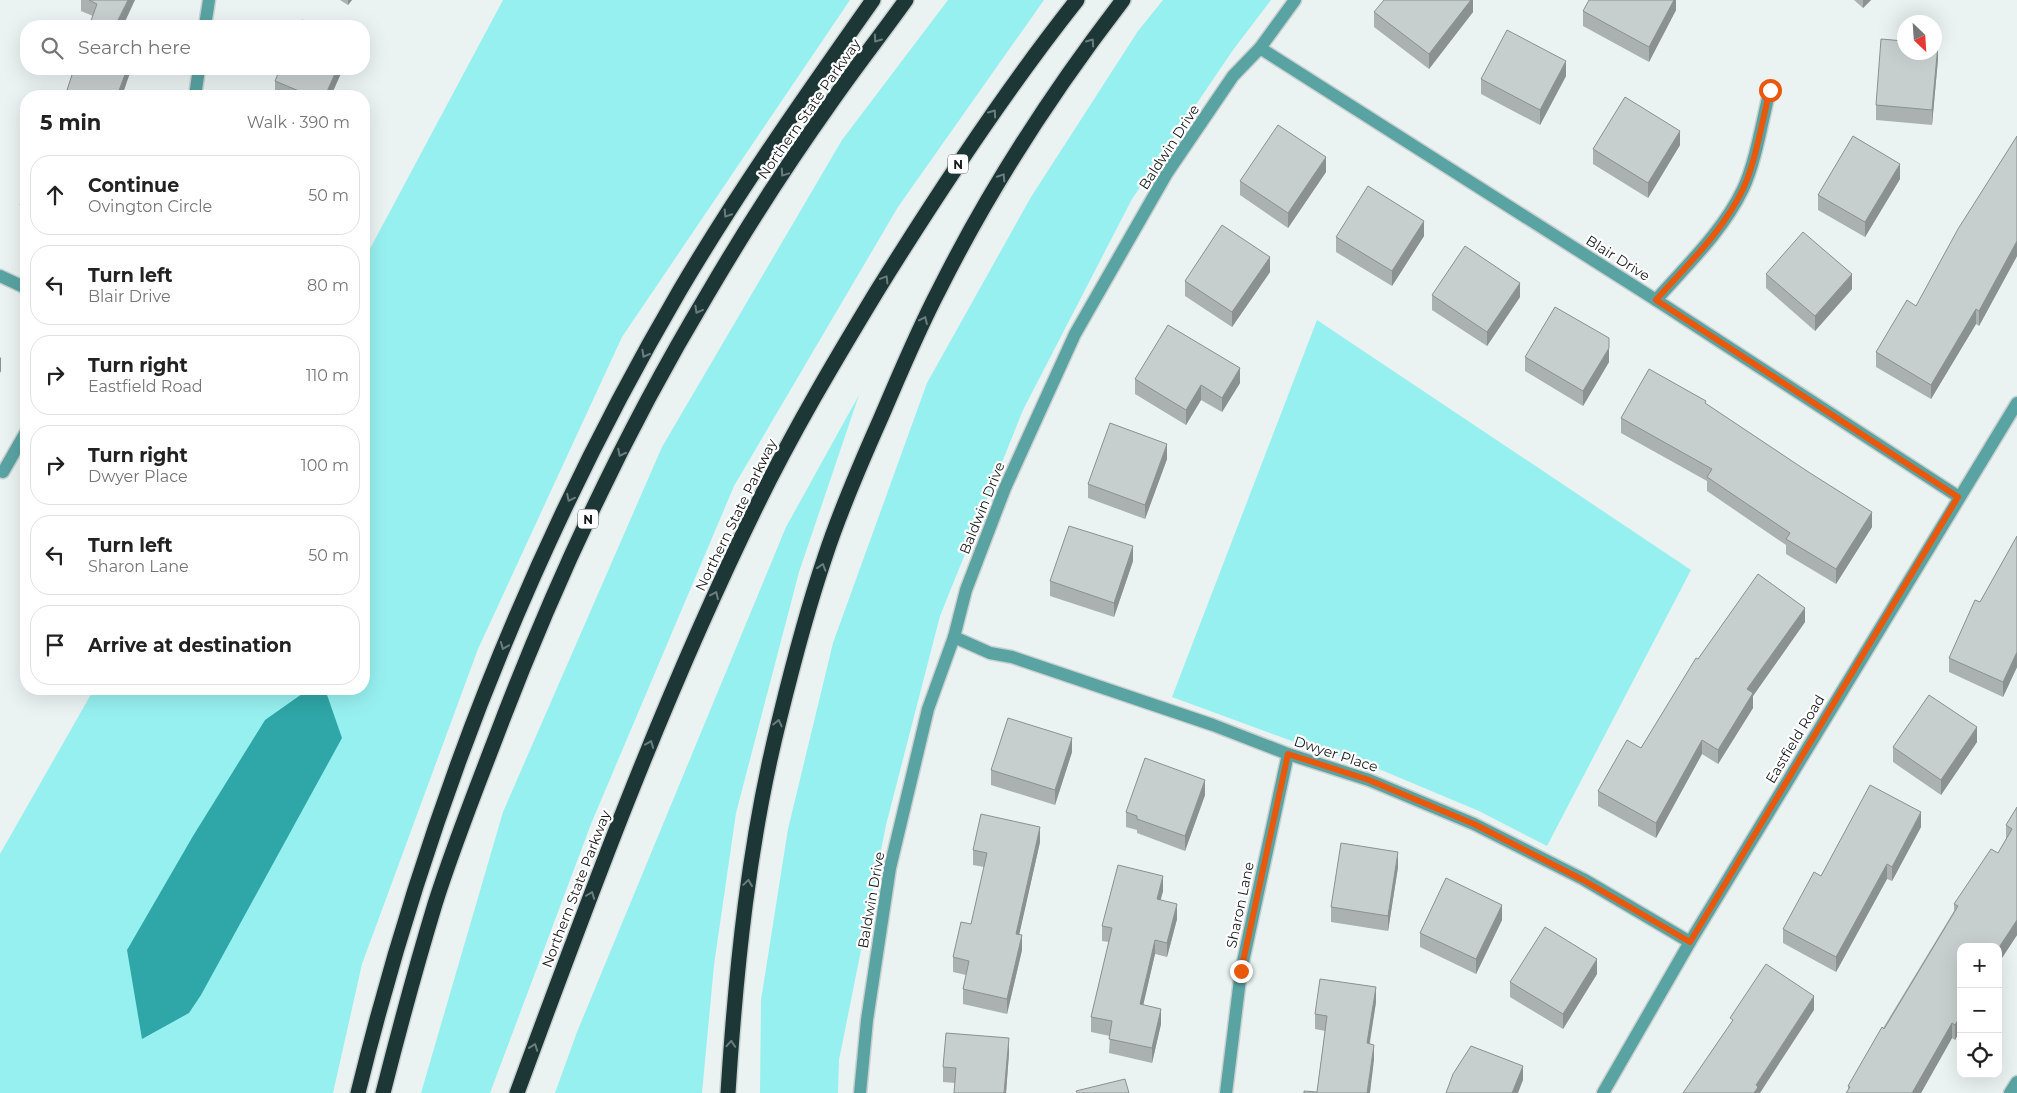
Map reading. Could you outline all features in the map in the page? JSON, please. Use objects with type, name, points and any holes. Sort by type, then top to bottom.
[{"type":"highway","points":[[358,1093],[387,982],[445,802],[475,718],[522,602],[550,540],[613,413],[684,284],[754,171],[873,0]]},
{"type":"highway","name":"Northern State Parkway","points":[[383,1093],[404,1010],[436,901],[472,799],[511,696],[554,592],[601,491],[653,391],[721,272],[830,104],[906,0]]},
{"type":"highway","name":"Northern State Parkway","points":[[517,1093],[584,913],[665,707],[710,604],[757,505],[846,343],[899,256],[1011,88],[1077,0]]},
{"type":"highway","points":[[728,1093],[736,990],[757,825],[779,718],[825,557],[870,442],[938,290],[992,192],[1050,101],[1123,0]]},
{"type":"street","points":[[206,20],[210,0]]},
{"type":"street","name":"Baldwin Drive","points":[[860,1093],[867,1020],[890,868],[928,709],[954,637],[966,590],[1005,488],[1075,334],[1167,174],[1233,76],[1260,48],[1295,0]]},
{"type":"street","name":"Blair Drive","points":[[1260,48],[1656,300],[1958,497]]},
{"type":"street","points":[[195,90],[198,75]]},
{"type":"street","points":[[1656,300],[1722,224],[1743,189],[1770,90]]},
{"type":"street","points":[[0,276],[20,285]]},
{"type":"street","name":"Eastfield Road","points":[[1603,1093],[1690,942],[1958,497],[2017,403]]},
{"type":"street","points":[[3,472],[20,442]]},
{"type":"street","name":"Dwyer Place","points":[[954,637],[990,653],[1021,660],[1213,725],[1288,754],[1369,780],[1474,824],[1583,880],[1690,942]]},
{"type":"street","name":"Sharon Lane","points":[[1226,1093],[1241,971],[1288,754]]},
{"type":"street","points":[[2010,1093],[2017,1082]]},
{"type":"shaded area","points":[[503,0],[850,0],[622,337],[478,649],[362,964],[333,1093],[0,1093],[0,854],[91,695],[370,695],[370,249]]},
{"type":"shaded area","points":[[948,0],[1044,0],[898,207],[734,486],[591,824],[490,1093],[421,1093],[503,812],[662,447],[842,140]]},
{"type":"shaded area","points":[[1163,0],[1271,0],[1233,50],[1132,199],[1023,410],[940,616],[886,825],[839,1060],[838,1093],[760,1093],[761,1000],[788,829],[833,643],[927,383],[1031,197],[1138,31]]},
{"type":"shaded area","points":[[1317,320],[1691,570],[1547,846],[1479,811],[1374,767],[1292,741],[1172,697]]},
{"type":"shaded area","points":[[859,395],[799,572],[736,813],[714,965],[702,1093],[555,1093],[577,1032],[786,527]]},
{"type":"shaded area","points":[[300,695],[327,695],[342,738],[201,995],[189,1013],[142,1039],[127,950],[193,836],[265,720]]},
{"type":"building","points":[[89,0],[128,0],[118,20],[91,20],[97,4]]},
{"type":"building","points":[[1384,0],[1471,0],[1429,54],[1374,12]]},
{"type":"building","points":[[1589,0],[1674,0],[1649,47],[1583,11]]},
{"type":"building","points":[[1507,30],[1566,61],[1540,110],[1481,79]]},
{"type":"building","points":[[1881,39],[1897,40],[1897,60],[1937,60],[1932,110],[1876,105]]},
{"type":"building","points":[[72,75],[125,75],[119,90],[67,90]]},
{"type":"building","points":[[278,75],[334,75],[328,90],[297,90],[275,81]]},
{"type":"building","points":[[1625,97],[1680,131],[1648,183],[1593,149]]},
{"type":"building","points":[[1278,125],[1326,157],[1288,213],[1240,181]]},
{"type":"building","points":[[1853,136],[1900,164],[1865,222],[1818,195]]},
{"type":"building","points":[[2017,136],[2017,241],[1979,311],[1976,309],[1931,385],[1876,352],[1907,300],[1916,306],[1958,229]]},
{"type":"building","points":[[1368,186],[1424,221],[1392,271],[1336,237]]},
{"type":"building","points":[[1222,225],[1270,257],[1232,312],[1185,281]]},
{"type":"building","points":[[1803,232],[1852,274],[1815,316],[1766,274]]},
{"type":"building","points":[[1465,246],[1520,283],[1487,332],[1432,295]]},
{"type":"building","points":[[1555,307],[1609,338],[1609,348],[1583,391],[1525,357]]},
{"type":"building","points":[[1168,325],[1240,368],[1222,398],[1201,385],[1186,410],[1135,379]]},
{"type":"building","points":[[1649,369],[1706,401],[1705,403],[1872,512],[1836,569],[1786,539],[1790,533],[1707,477],[1712,469],[1621,418]]},
{"type":"building","points":[[1110,423],[1167,444],[1145,505],[1088,484]]},
{"type":"building","points":[[1069,526],[1133,546],[1114,603],[1050,581]]},
{"type":"building","points":[[2017,536],[2017,652],[2003,682],[1949,658],[1975,600],[1980,602]]},
{"type":"building","points":[[1758,574],[1805,608],[1747,689],[1753,693],[1718,750],[1702,740],[1656,823],[1598,791],[1627,740],[1641,748],[1696,658],[1698,659]]},
{"type":"building","points":[[1929,695],[1977,727],[1941,780],[1893,747]]},
{"type":"building","points":[[1008,718],[1072,738],[1055,790],[991,770]]},
{"type":"building","points":[[1145,758],[1205,780],[1185,836],[1137,819],[1137,816],[1126,812]]},
{"type":"building","points":[[1870,785],[1921,812],[1892,867],[1887,864],[1836,957],[1783,929],[1814,872],[1821,876]]},
{"type":"building","points":[[2017,807],[2017,920],[2002,943],[1957,943],[1957,1022],[1955,1025],[1952,1023],[1912,1093],[1846,1093],[1850,1087],[1848,1086],[1882,1027],[1884,1029],[1958,906],[1954,904],[1991,849],[1998,853],[2012,829],[2006,825]]},
{"type":"building","points":[[981,814],[1040,827],[1016,934],[1022,935],[1007,999],[963,989],[969,961],[953,957],[961,922],[971,924],[987,853],[973,850]]},
{"type":"building","points":[[1341,843],[1398,852],[1388,916],[1331,907]]},
{"type":"building","points":[[1118,865],[1163,876],[1157,899],[1177,904],[1167,943],[1155,940],[1140,1004],[1161,1009],[1152,1048],[1109,1039],[1112,1021],[1091,1017],[1112,928],[1102,926]]},
{"type":"building","points":[[1446,878],[1502,905],[1476,959],[1420,933]]},
{"type":"building","points":[[1545,927],[1597,959],[1563,1014],[1510,982]]},
{"type":"building","points":[[1766,964],[1814,996],[1756,1085],[1758,1087],[1754,1093],[1683,1093],[1733,1020],[1730,1018]]},
{"type":"building","points":[[1320,979],[1376,987],[1367,1043],[1374,1045],[1367,1093],[1304,1093],[1304,1091],[1317,1092],[1327,1016],[1315,1014]]},
{"type":"building","points":[[946,1033],[1009,1038],[1004,1093],[954,1093],[956,1068],[943,1067]]},
{"type":"building","points":[[1471,1046],[1523,1066],[1512,1093],[1446,1093],[1453,1074]]},
{"type":"building","points":[[1125,1079],[1129,1093],[1077,1093],[1076,1091]]},
{"type":"route","points":[[1241,971],[1288,754],[1369,780],[1474,824],[1583,880],[1690,942],[1958,497],[1656,300],[1722,224],[1743,189],[1770,90]]}]
